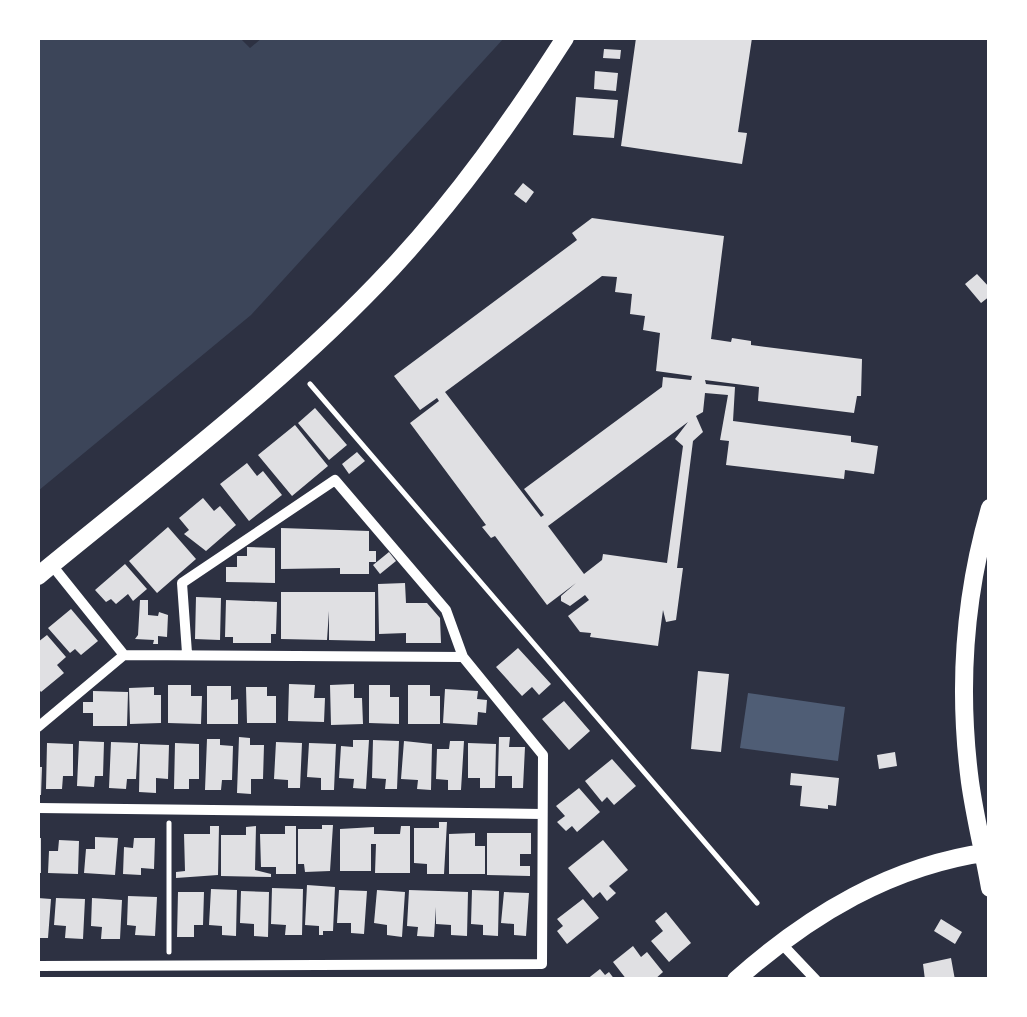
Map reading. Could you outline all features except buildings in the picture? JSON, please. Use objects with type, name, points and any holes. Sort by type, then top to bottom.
[{"type":"street","points":[[124,655],[44,570],[275,380],[391,269],[479,167],[564,38]]},
{"type":"street","points":[[38,966],[542,964],[543,755],[463,657],[446,610],[335,480],[182,583],[186,653]]},
{"type":"street","points":[[990,508],[969,601],[963,678],[970,786],[990,888]]},
{"type":"street","points":[[38,727],[124,655],[463,657]]},
{"type":"street","points":[[38,808],[542,814]]},
{"type":"street","points":[[736,980],[780,941],[848,898],[945,859],[986,853]]},
{"type":"street","points":[[780,941],[816,980]]},
{"type":"path","points":[[310,384],[757,903]]},
{"type":"path","points":[[169,810],[169,965]]},
{"type":"shaded area","points":[[38,38],[240,38],[250,48],[262,38],[504,38],[251,315],[38,491]]},
{"type":"shaded area","points":[[748,693],[845,707],[838,761],[740,748]]}]
